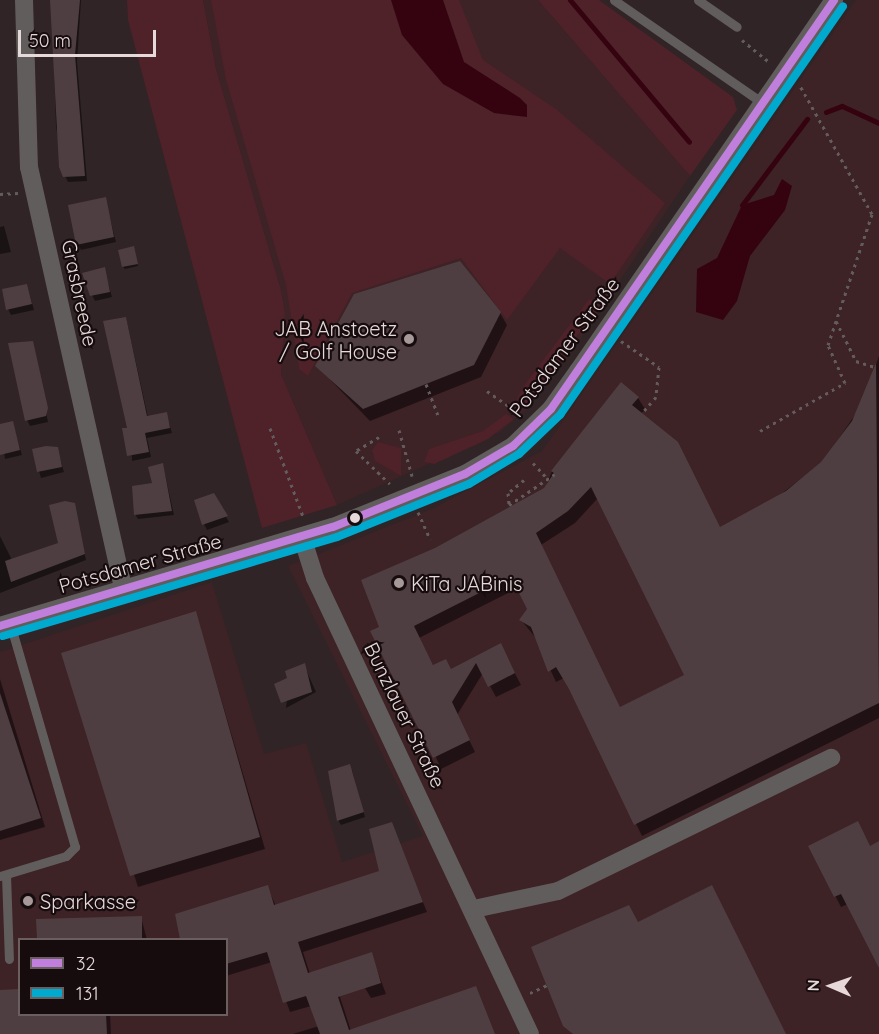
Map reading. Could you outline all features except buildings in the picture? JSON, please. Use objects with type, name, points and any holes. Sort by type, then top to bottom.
[{"type":"street","name":"Grasbreede","points":[[24,0],[29,167],[124,591]]},
{"type":"street","name":"Potsdamer Straße","points":[[5,624],[306,536],[411,497],[483,465],[536,426],[764,104],[792,79],[834,0]]},
{"type":"street","name":"Bunzlauer Straße","points":[[306,536],[315,579],[474,909],[530,1034]]},
{"type":"street","points":[[474,909],[558,891],[831,758]]},
{"type":"lane","points":[[614,0],[764,104]]},
{"type":"lane","points":[[698,0],[737,27]]},
{"type":"lane","points":[[5,624],[75,847],[66,856],[3,875],[9,959]]},
{"type":"path","points":[[737,27],[742,39],[792,79],[872,214],[828,345],[845,383],[760,431]]},
{"type":"path","points":[[836,321],[856,361],[875,367]]},
{"type":"path","points":[[621,341],[659,368],[656,397],[642,413]]},
{"type":"path","points":[[426,384],[438,415]]},
{"type":"path","points":[[487,391],[536,426]]},
{"type":"path","points":[[270,428],[306,536]]},
{"type":"path","points":[[399,430],[413,463],[411,497],[430,539]]},
{"type":"path","points":[[379,437],[356,447],[358,456],[411,497]]},
{"type":"path","points":[[533,463],[547,478]]},
{"type":"path","points":[[524,480],[508,493],[509,505],[555,474]]},
{"type":"shaded area","points":[[127,0],[203,0],[216,69],[281,290],[285,313],[281,374],[337,505],[262,528],[128,20]]},
{"type":"shaded area","points":[[203,0],[538,0],[690,176],[569,356],[526,410],[500,432],[337,505],[281,374],[285,313],[281,290],[216,69]]},
{"type":"shaded area","points":[[211,0],[459,0],[483,60],[556,109],[665,203],[610,284],[560,248],[507,320],[461,258],[352,293],[308,376],[299,369],[286,285],[226,80]]},
{"type":"shaded area","points":[[391,0],[443,0],[464,62],[520,98],[527,105],[527,117],[494,113],[443,84],[402,35]]},
{"type":"shaded area","points":[[538,0],[599,0],[733,97],[737,110],[690,176]]},
{"type":"shaded area","points":[[856,0],[879,0],[879,1034],[0,1034],[0,652],[212,582],[264,754],[306,743],[342,862],[423,836],[288,566],[432,509],[542,451]]},
{"type":"shaded area","points":[[782,179],[792,186],[785,210],[750,256],[737,301],[723,320],[696,312],[697,269],[717,258],[742,205],[774,195]]},
{"type":"shaded area","points":[[589,299],[596,302],[596,314],[566,348],[548,383],[520,409],[517,398],[525,384]]},
{"type":"shaded area","points":[[506,414],[514,419],[488,439],[434,464],[424,462],[429,449],[483,431]]},
{"type":"shaded area","points":[[378,442],[401,448],[401,476],[375,461],[372,450]]},
{"type":"waterway","points":[[570,0],[689,142]]},
{"type":"waterway","points":[[826,112],[842,106],[879,123]]},
{"type":"waterway","points":[[742,205],[807,119]]},
{"type":"transit line","name":"32","points":[[0,626],[333,527],[465,474],[513,446],[551,409],[834,0]]},
{"type":"transit line","name":"131","points":[[3,636],[337,537],[469,484],[519,454],[560,415],[843,6]]},
{"type":"place","name":"JAB Anstoetz / Golf House","points":[[409,339]]},
{"type":"place","name":"KiTa JABinis","points":[[399,583]]},
{"type":"place","name":"Sparkasse","points":[[28,901]]}]
